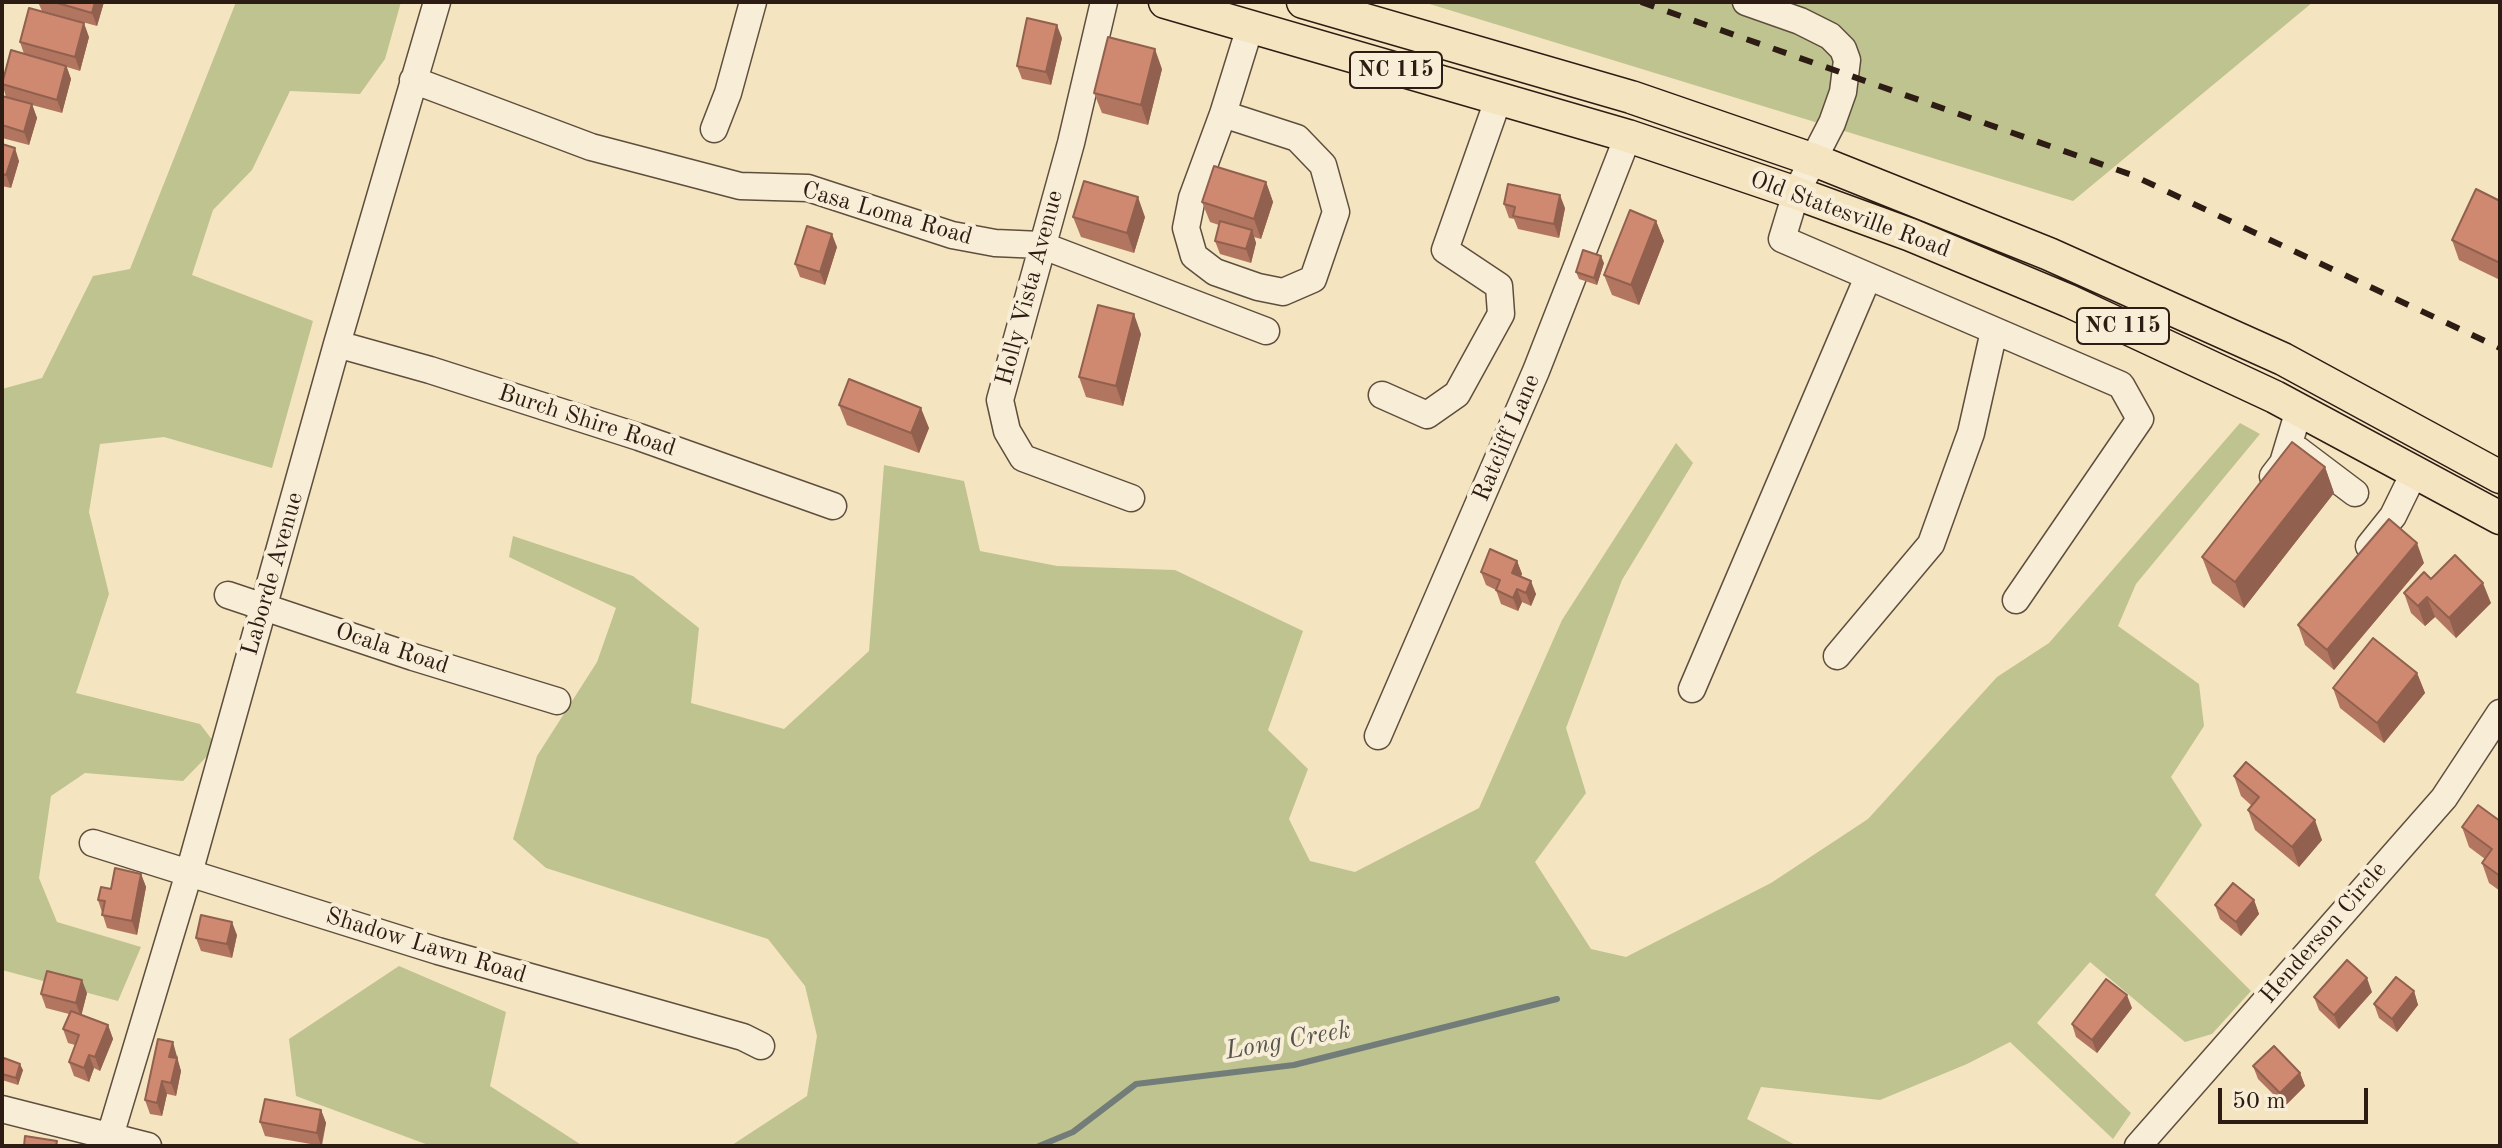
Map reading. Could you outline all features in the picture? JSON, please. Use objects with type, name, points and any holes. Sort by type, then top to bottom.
[{"type":"main road","name":"Old Statesville Road","points":[[1165,2],[1628,136],[1911,235],[2069,301],[2299,410],[2500,518]]},
{"type":"main road","name":"Old Statesville Road","points":[[1303,2],[1631,97],[1814,160],[2049,254],[2283,359],[2500,477]]},
{"type":"street","name":"Laborde Avenue","points":[[108,1140],[189,873],[337,344],[437,2]]},
{"type":"street","points":[[714,129],[728,93],[753,2]]},
{"type":"street","name":"Holly Vista Avenue","points":[[1104,2],[1071,143],[1000,400],[1007,431],[1023,458],[1131,498]]},
{"type":"street","points":[[1746,2],[1800,21],[1830,36],[1843,49],[1847,60],[1843,92],[1830,130],[1796,193],[1782,239],[2121,385],[2140,419],[2016,600]]},
{"type":"street","points":[[1223,114],[1297,138],[1323,165],[1336,212],[1313,279],[1283,292],[1215,272],[1194,256],[1186,228],[1250,27]]},
{"type":"street","name":"Casa Loma Road","points":[[413,80],[591,147],[740,186],[808,188],[952,235],[995,243],[1041,245],[1266,331]]},
{"type":"street","points":[[1382,395],[1427,415],[1457,394],[1501,314],[1499,286],[1445,250],[1498,100]]},
{"type":"street","name":"Ratcliff Lane","points":[[1378,736],[1536,371],[1628,136]]},
{"type":"street","points":[[1692,689],[1868,277]]},
{"type":"street","points":[[1837,656],[1931,544],[1971,433],[1994,331]]},
{"type":"street","name":"Burch Shire Road","points":[[337,344],[430,370],[639,437],[833,506]]},
{"type":"street","points":[[2254,500],[2283,463],[2299,410]]},
{"type":"street","points":[[2289,443],[2355,493]]},
{"type":"street","points":[[2355,563],[2393,516],[2415,471]]},
{"type":"street","name":"Ocala Road","points":[[228,595],[557,701]]},
{"type":"street","name":"Henderson Circle","points":[[2138,1146],[2444,798],[2500,713]]},
{"type":"street","name":"Shadow Lawn Road","points":[[93,843],[582,994],[743,1037],[761,1046]]},
{"type":"street","points":[[2,1109],[108,1140],[148,1146]]},
{"type":"green space","points":[[236,2],[401,2],[385,59],[360,94],[290,91],[252,170],[213,210],[192,275],[313,321],[272,468],[164,437],[100,444],[89,512],[109,594],[76,693],[200,724],[217,746],[183,781],[85,773],[51,796],[39,878],[57,922],[141,947],[118,1001],[2,970],[2,389],[42,378],[93,276],[130,269]]},
{"type":"green space","points":[[1423,2],[2313,2],[2073,201]]},
{"type":"green space","points":[[2240,423],[2260,434],[2136,584],[2118,626],[2199,684],[2204,726],[2171,777],[2202,825],[2155,895],[2251,991],[2212,1034],[2185,1042],[2090,962],[2037,1023],[2131,1113],[2113,1139],[2010,1042],[1967,1064],[1880,1100],[1761,1087],[1747,1119],[1797,1146],[721,1146],[732,1145],[807,1096],[817,1036],[805,986],[768,939],[546,868],[513,839],[537,756],[597,662],[616,608],[509,557],[513,536],[633,576],[699,628],[691,703],[784,729],[869,651],[884,465],[964,481],[980,551],[1057,566],[1175,570],[1303,631],[1268,730],[1308,769],[1289,819],[1310,861],[1355,872],[1479,808],[1562,620],[1676,443],[1693,463],[1622,580],[1566,728],[1586,793],[1535,862],[1591,949],[1626,957],[1771,883],[1868,819],[1997,677],[2049,643]]},
{"type":"green space","points":[[399,966],[506,1012],[490,1086],[583,1146],[431,1146],[296,1096],[289,1039]]},
{"type":"building","points":[[54,2],[95,2],[92,13]]},
{"type":"building","points":[[29,8],[84,23],[75,57],[20,42]]},
{"type":"building","points":[[1027,18],[1057,25],[1046,72],[1017,66]]},
{"type":"building","points":[[1108,37],[1155,49],[1141,105],[1094,93]]},
{"type":"building","points":[[11,50],[66,66],[57,100],[2,84]]},
{"type":"building","points":[[2,96],[32,104],[24,132],[2,125]]},
{"type":"building","points":[[2,144],[15,148],[6,175],[2,174]]},
{"type":"building","points":[[1214,166],[1266,182],[1254,219],[1202,202]]},
{"type":"building","points":[[1084,181],[1138,197],[1127,233],[1073,217]]},
{"type":"building","points":[[1508,184],[1560,195],[1554,224],[1513,216],[1515,207],[1504,204]]},
{"type":"building","points":[[2476,189],[2500,201],[2500,263],[2452,240]]},
{"type":"building","points":[[1630,210],[1656,221],[1631,285],[1604,275]]},
{"type":"building","points":[[1220,221],[1252,230],[1246,249],[1215,241]]},
{"type":"building","points":[[807,226],[832,234],[820,272],[795,264]]},
{"type":"building","points":[[1583,250],[1601,256],[1594,278],[1576,272]]},
{"type":"building","points":[[1098,305],[1134,314],[1116,386],[1079,377]]},
{"type":"building","points":[[849,379],[921,408],[911,433],[839,405]]},
{"type":"building","points":[[2292,442],[2325,467],[2235,582],[2202,557]]},
{"type":"building","points":[[2389,519],[2417,543],[2327,650],[2298,625]]},
{"type":"building","points":[[1490,549],[1517,561],[1512,573],[1531,581],[1526,593],[1517,589],[1513,598],[1496,590],[1500,580],[1481,572]]},
{"type":"building","points":[[2455,555],[2483,583],[2449,618],[2427,597],[2418,606],[2404,593],[2424,572],[2431,579]]},
{"type":"building","points":[[2373,638],[2417,673],[2377,723],[2333,688]]},
{"type":"building","points":[[2246,762],[2315,820],[2292,847],[2248,810],[2259,797],[2234,776]]},
{"type":"building","points":[[2478,805],[2500,821],[2500,876],[2482,863],[2492,849],[2462,827]]},
{"type":"building","points":[[115,868],[141,874],[132,921],[102,915],[105,901],[98,900],[101,887],[111,889]]},
{"type":"building","points":[[2233,883],[2254,900],[2236,922],[2215,905]]},
{"type":"building","points":[[201,915],[232,922],[227,944],[196,938]]},
{"type":"building","points":[[2347,960],[2367,978],[2334,1015],[2314,997]]},
{"type":"building","points":[[47,971],[82,980],[76,1003],[41,994]]},
{"type":"building","points":[[2396,977],[2414,991],[2392,1019],[2374,1004]]},
{"type":"building","points":[[2106,979],[2127,995],[2092,1040],[2072,1024]]},
{"type":"building","points":[[71,1011],[108,1025],[95,1057],[89,1055],[84,1068],[69,1062],[79,1035],[63,1029]]},
{"type":"building","points":[[158,1039],[173,1042],[169,1057],[177,1058],[171,1083],[162,1081],[157,1103],[145,1100]]},
{"type":"building","points":[[2274,1046],[2300,1073],[2280,1093],[2253,1066]]},
{"type":"building","points":[[4,1058],[20,1064],[16,1078],[2,1074]]},
{"type":"building","points":[[265,1099],[321,1110],[317,1133],[260,1122]]},
{"type":"building","points":[[25,1136],[57,1141],[56,1146],[24,1146]]},
{"type":"waterway","name":"Long Creek","points":[[1039,1146],[1073,1132],[1136,1084],[1294,1065],[1557,999]]},
{"type":"railway","points":[[1641,2],[2132,175],[2500,348]]}]
